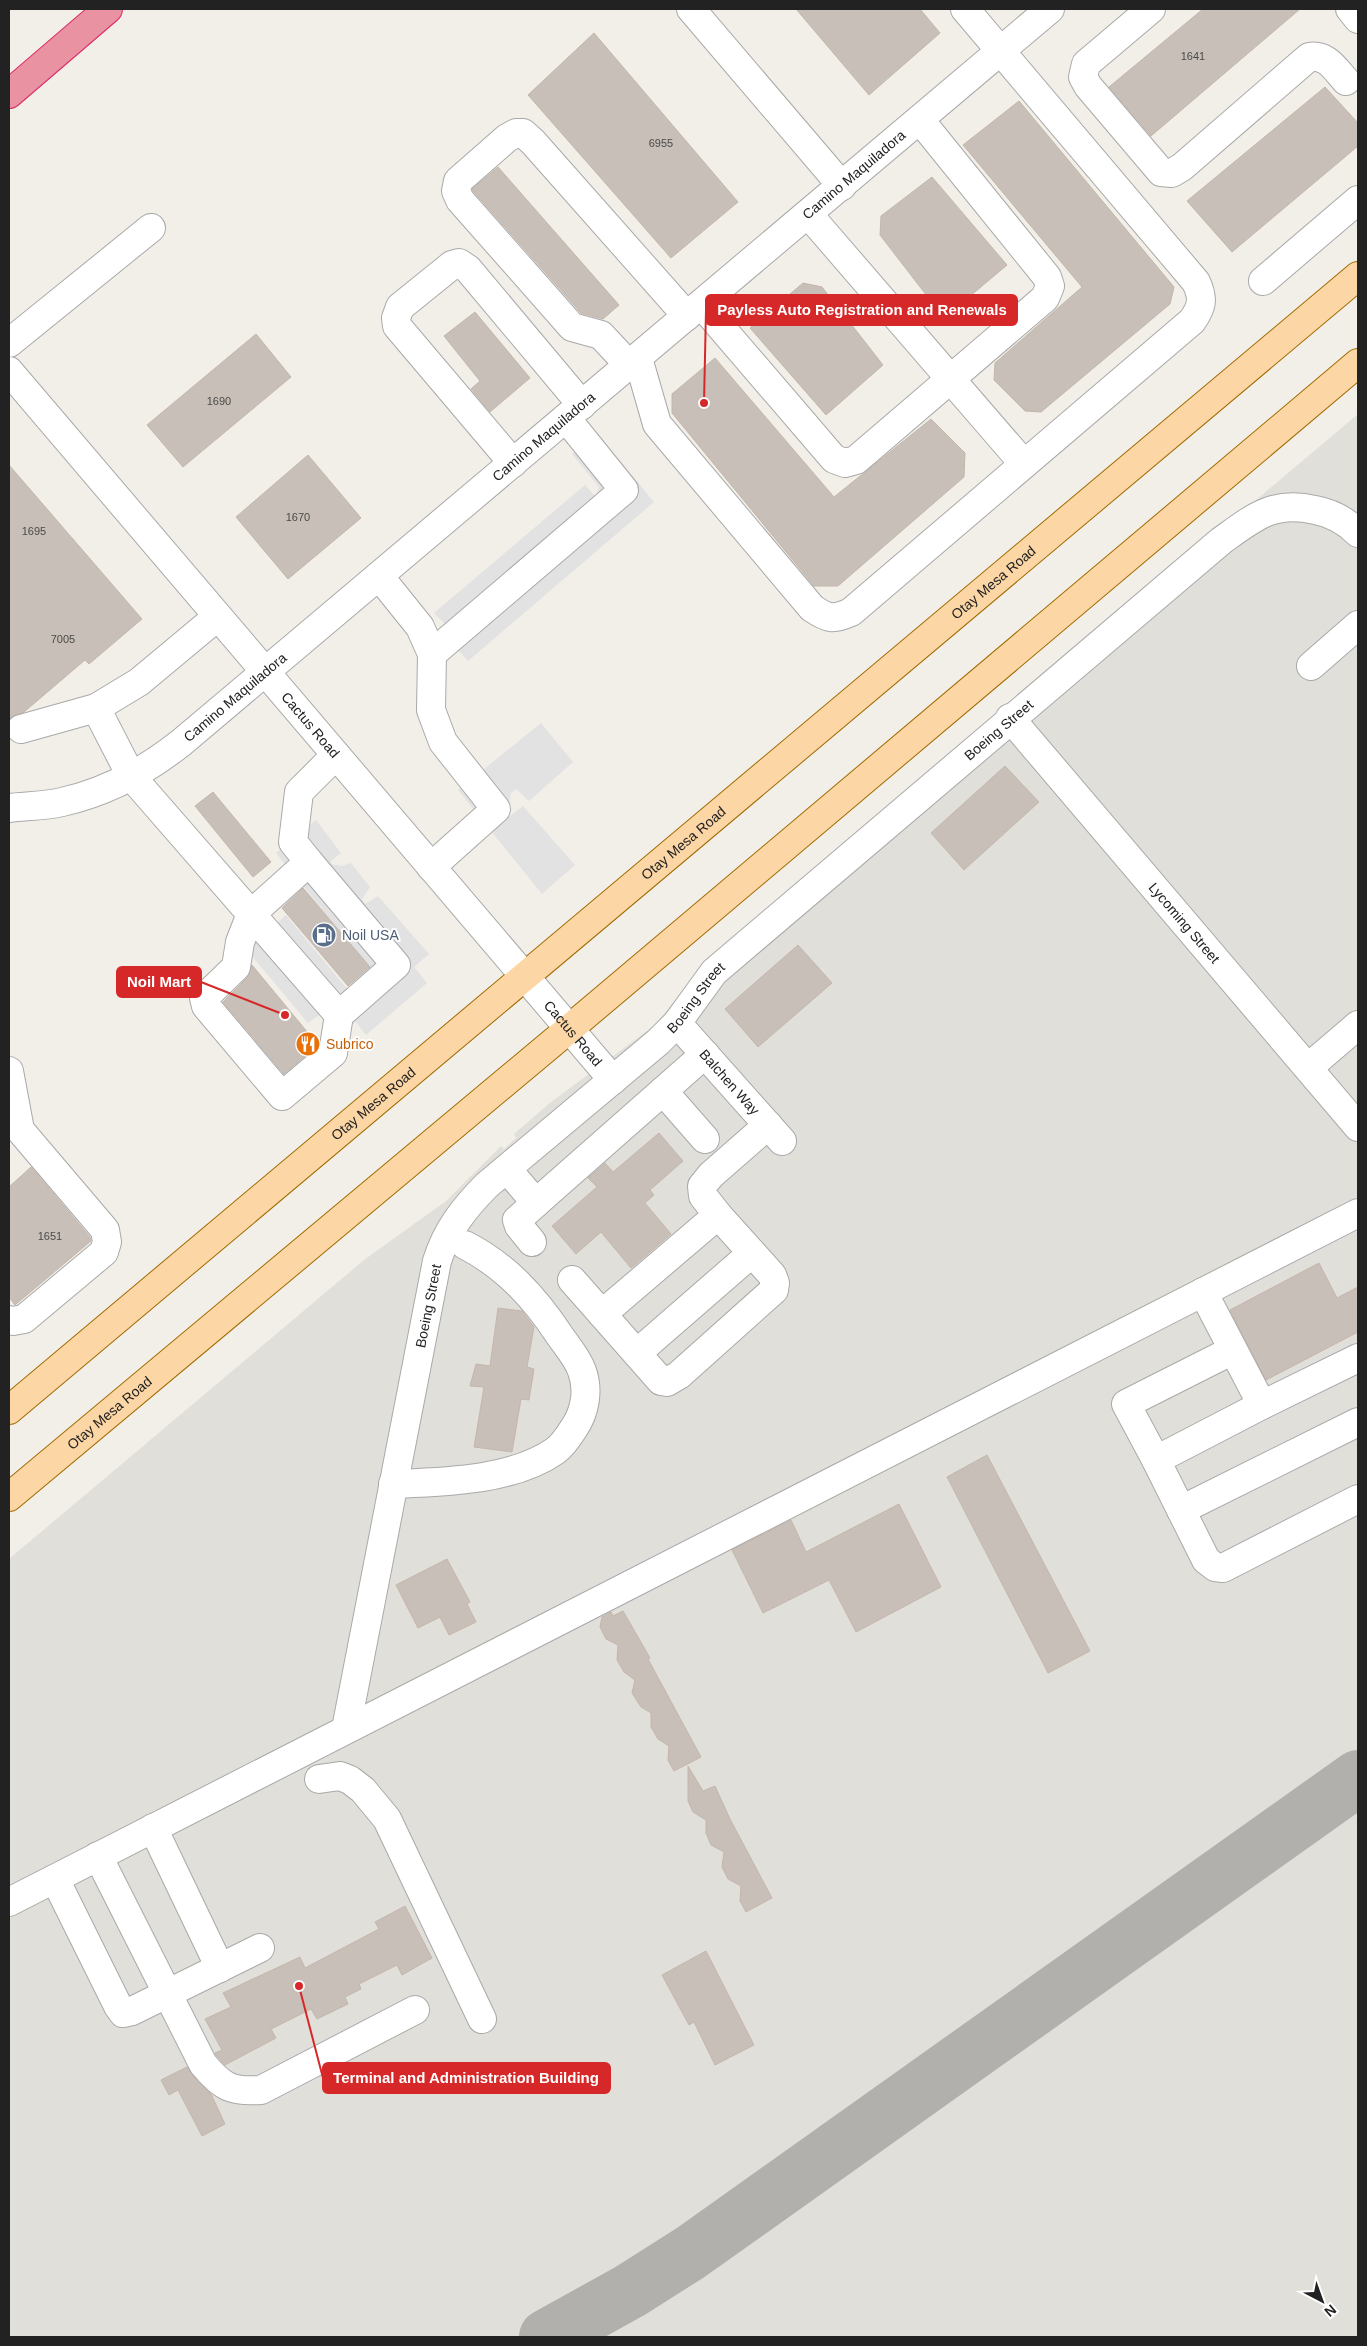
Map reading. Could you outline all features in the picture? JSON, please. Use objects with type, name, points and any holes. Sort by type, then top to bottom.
[{"type":"highway","points":[[9,94],[108,9]]},
{"type":"main road","name":"Otay Mesa Road","points":[[9,1410],[1358,276]]},
{"type":"main road","name":"Otay Mesa Road","points":[[9,1497],[569,1029],[1358,363]]},
{"type":"street","points":[[691,9],[842,186]]},
{"type":"street","points":[[920,120],[1047,276],[1050,286],[1045,298],[856,460],[845,463],[834,459],[524,133],[516,133],[506,138],[458,181],[456,191],[460,200],[572,327],[601,335],[633,362],[657,424],[812,608],[823,616],[836,619],[851,612],[1192,321],[1201,308],[1202,296],[1196,282],[965,9]]},
{"type":"street","points":[[1151,9],[1086,64],[1082,77],[1162,172],[1172,173],[1182,167],[1309,57],[1319,56],[1327,60],[1354,83]]},
{"type":"street","points":[[1350,9],[1358,19]]},
{"type":"street","name":"Camino Maquiladora","points":[[9,808],[62,802],[104,789],[132,776],[160,759],[842,186],[1001,51],[1046,10]]},
{"type":"street","points":[[1263,281],[1358,200]]},
{"type":"street","points":[[808,214],[1024,464]]},
{"type":"street","points":[[9,343],[151,228]]},
{"type":"street","points":[[432,654],[624,490],[574,411],[468,269],[460,263],[452,265],[400,307],[396,318],[397,326],[513,462]]},
{"type":"street","name":"Cactus Road","points":[[12,381],[217,617],[613,1080]]},
{"type":"street","name":"Boeing Street","points":[[346,1729],[437,1261],[444,1240],[453,1223],[469,1203],[658,1042],[677,1023],[714,972],[1220,541],[1249,520],[1284,506],[1305,507],[1324,512],[1341,519],[1358,533]]},
{"type":"street","points":[[379,576],[420,627],[432,654],[431,710],[443,742],[496,809],[431,867]]},
{"type":"street","points":[[21,729],[96,708],[138,682],[217,617]]},
{"type":"street","points":[[1311,666],[1358,625]]},
{"type":"street","points":[[96,708],[132,776],[339,1015]]},
{"type":"street","name":"Lycoming Street","points":[[1010,718],[1358,1126]]},
{"type":"street","points":[[309,862],[251,914],[240,942],[236,967],[204,998],[206,1006],[282,1096],[334,1053],[339,1015],[396,965],[293,842],[299,792],[335,756]]},
{"type":"street","name":"Balchen Way","points":[[677,1023],[775,1133],[710,1175],[702,1186],[703,1196],[718,1215]]},
{"type":"street","points":[[1309,1067],[1358,1025]]},
{"type":"street","points":[[532,1242],[519,1226],[517,1220],[705,1054]]},
{"type":"street","points":[[9,1071],[20,1130],[105,1230],[107,1242],[104,1252],[24,1319],[9,1320]]},
{"type":"street","points":[[662,1091],[705,1139]]},
{"type":"street","points":[[507,1169],[536,1203]]},
{"type":"street","points":[[9,1902],[1358,1213]]},
{"type":"street","points":[[572,1280],[661,1381],[666,1382],[679,1375],[774,1290],[775,1283],[772,1275],[718,1215],[602,1314]]},
{"type":"street","points":[[393,1484],[460,1481],[536,1463],[556,1450],[580,1420],[586,1395],[582,1370],[545,1313],[524,1288],[485,1255],[465,1245]]},
{"type":"street","points":[[637,1353],[752,1253]]},
{"type":"street","points":[[1203,1292],[1262,1406]]},
{"type":"street","points":[[1233,1350],[1126,1404],[1206,1560],[1215,1567],[1223,1568],[1358,1499]]},
{"type":"street","points":[[1156,1460],[1358,1358]]},
{"type":"street","points":[[1181,1510],[1358,1422]]},
{"type":"street","points":[[319,1779],[340,1776],[350,1780],[363,1790],[387,1819],[482,2019]]},
{"type":"street","points":[[153,1828],[220,1968]]},
{"type":"street","points":[[98,1856],[203,2064],[215,2078],[238,2092],[261,2090],[415,2010]]},
{"type":"street","points":[[49,1881],[123,2013],[132,2011],[260,1948]]},
{"type":"shaded area","points":[[1358,414],[1358,2337],[9,2337],[9,1559],[364,1260],[446,1201],[501,1146],[504,1149],[516,1138],[514,1134],[551,1102],[655,1025],[700,969]]},
{"type":"shaded area","points":[[598,434],[654,502],[468,661],[439,629],[445,624],[434,613],[585,485],[596,497],[599,487],[572,454]]},
{"type":"shaded area","points":[[541,723],[573,762],[529,801],[516,789],[511,793],[508,812],[510,816],[523,806],[575,865],[542,894],[458,790]]},
{"type":"shaded area","points":[[316,820],[341,853],[331,861],[331,864],[342,866],[351,863],[370,887],[362,899],[365,904],[378,896],[429,954],[414,967],[427,983],[366,1035],[356,1022],[345,1030],[322,1013],[308,1023],[247,950],[286,915],[348,990],[372,970],[276,853]]},
{"type":"building","points":[[796,9],[920,9],[940,33],[869,95]]},
{"type":"building","points":[[1203,9],[1300,9],[1151,136],[1109,87]]},
{"type":"building","points":[[594,33],[738,202],[671,258],[528,95]]},
{"type":"building","points":[[1325,87],[1358,123],[1358,146],[1232,252],[1187,201]]},
{"type":"building","points":[[1019,101],[1174,287],[1170,304],[1041,412],[1025,411],[994,380],[995,363],[1082,287],[963,145]]},
{"type":"building","points":[[498,167],[619,305],[603,319],[581,313],[473,191],[472,189]]},
{"type":"building","points":[[932,177],[1007,265],[944,318],[880,235],[881,216]]},
{"type":"building","points":[[803,283],[822,287],[883,365],[826,415],[750,328]]},
{"type":"building","points":[[475,312],[530,378],[490,412],[471,389],[480,381],[444,336]]},
{"type":"building","points":[[256,334],[291,377],[183,467],[147,425]]},
{"type":"building","points":[[715,358],[834,497],[931,419],[965,453],[964,477],[838,586],[814,586],[672,413],[672,394]]},
{"type":"building","points":[[308,455],[361,518],[288,579],[236,517]]},
{"type":"building","points":[[9,465],[142,619],[89,664],[85,660],[24,712],[9,720]]},
{"type":"building","points":[[1005,766],[1039,802],[964,870],[931,833]]},
{"type":"building","points":[[213,792],[271,862],[253,877],[195,806]]},
{"type":"building","name":"Noil USA","points":[[303,888],[370,967],[348,986],[282,908]]},
{"type":"building","points":[[798,945],[832,983],[758,1047],[725,1009]]},
{"type":"building","points":[[252,965],[318,1045],[284,1074],[223,1002],[247,978]]},
{"type":"building","points":[[659,1133],[683,1161],[650,1190],[654,1195],[645,1203],[671,1234],[631,1268],[601,1232],[576,1254],[552,1226],[597,1187],[588,1178],[605,1163],[613,1172]]},
{"type":"building","points":[[31,1167],[90,1237],[91,1241],[15,1305],[9,1297],[9,1187]]},
{"type":"building","points":[[1319,1263],[1337,1298],[1358,1287],[1358,1332],[1266,1380],[1230,1310]]},
{"type":"building","points":[[498,1308],[522,1311],[534,1327],[527,1367],[534,1369],[529,1400],[521,1399],[512,1452],[474,1447],[484,1387],[470,1386],[476,1364],[490,1366]]},
{"type":"building","points":[[987,1455],[1090,1651],[1048,1673],[947,1477]]},
{"type":"building","points":[[899,1504],[941,1587],[856,1632],[829,1580],[763,1613],[732,1550],[791,1520],[806,1552]]},
{"type":"building","points":[[447,1559],[470,1602],[467,1604],[476,1622],[449,1635],[440,1617],[418,1628],[396,1585]]},
{"type":"building","points":[[623,1611],[650,1658],[648,1659],[701,1757],[674,1771],[668,1760],[669,1746],[658,1739],[651,1727],[651,1713],[641,1707],[632,1693],[635,1680],[624,1672],[617,1660],[618,1645],[606,1639],[600,1627],[602,1617],[611,1612],[613,1616]]},
{"type":"building","points":[[688,1766],[703,1791],[715,1786],[730,1819],[772,1898],[746,1912],[740,1901],[741,1886],[728,1879],[722,1867],[724,1852],[711,1845],[706,1833],[706,1820],[693,1812],[688,1801]]},
{"type":"building","points":[[405,1906],[432,1958],[402,1975],[397,1965],[359,1984],[361,1989],[345,1997],[348,2004],[317,2019],[311,2009],[271,2029],[276,2038],[225,2065],[216,2055],[215,2053],[222,2050],[205,2019],[231,2007],[223,1993],[300,1957],[305,1968],[379,1929],[375,1922]]},
{"type":"building","points":[[706,1951],[754,2045],[715,2065],[694,2022],[689,2025],[662,1975]]},
{"type":"building","points":[[187,2067],[198,2082],[211,2094],[225,2124],[202,2136],[178,2090],[169,2095],[161,2080]]},
{"type":"taxiway","points":[[547,2337],[630,2291],[690,2253],[1358,1778]]},
{"type":"place","name":"Payless Auto Registration and Renewals","points":[[704,403]]},
{"type":"place","name":"Noil USA","points":[[324,935]]},
{"type":"place","name":"Noil Mart","points":[[285,1015]]},
{"type":"place","name":"Subrico","points":[[308,1044]]},
{"type":"place","name":"Terminal and Administration Building","points":[[299,1986]]}]
